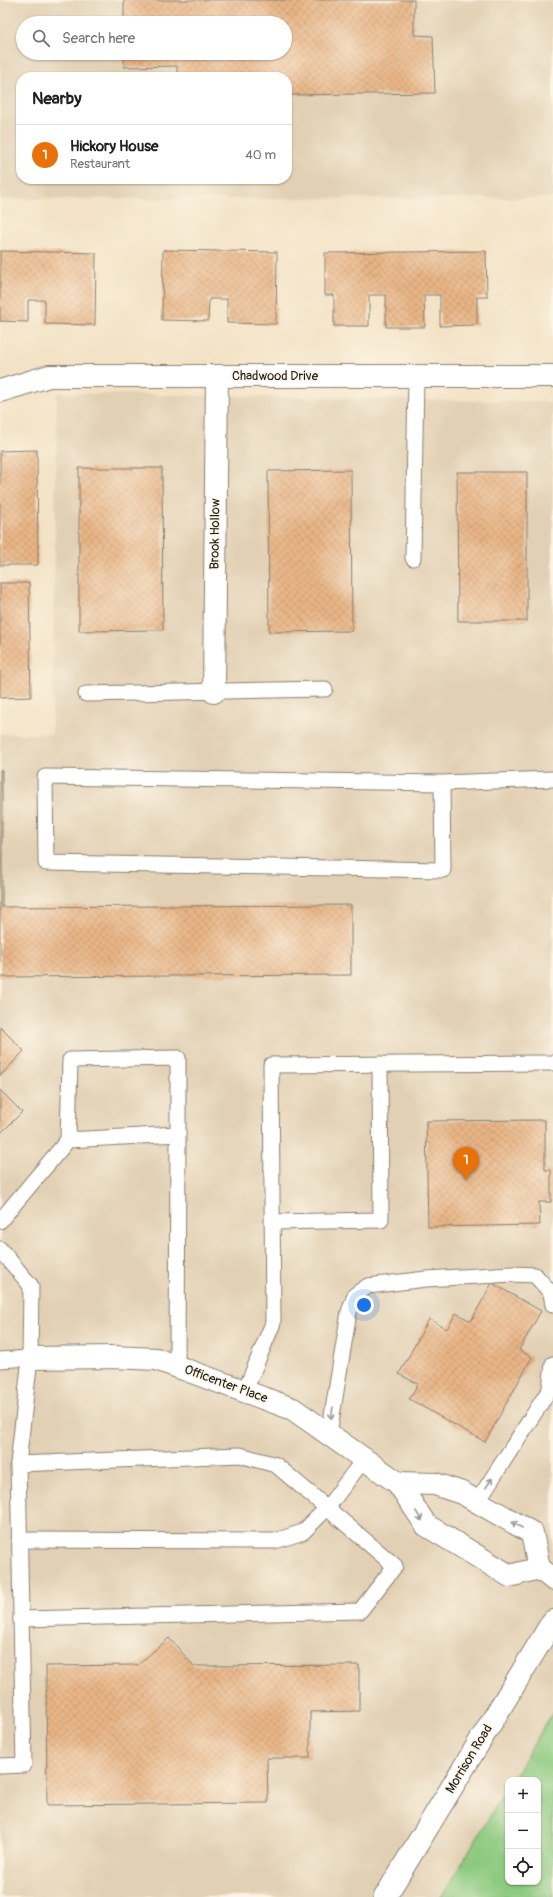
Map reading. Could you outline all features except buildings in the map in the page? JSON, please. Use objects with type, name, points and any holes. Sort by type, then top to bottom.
[{"type":"street","name":"Chadwood Drive","points":[[0,391],[49,376],[553,376]]},
{"type":"street","name":"Brook Hollow","points":[[214,692],[217,376]]},
{"type":"street","name":"Officenter Place","points":[[30,1358],[114,1357],[156,1359],[293,1408],[398,1483],[426,1525],[510,1576],[546,1574],[532,1533],[462,1493],[435,1484],[398,1483]]},
{"type":"street","name":"Morrison Road","points":[[385,1897],[553,1621]]},
{"type":"lane","points":[[413,558],[416,376]]},
{"type":"lane","points":[[86,694],[325,689]]},
{"type":"lane","points":[[442,783],[443,870],[46,863],[44,777],[442,783],[553,779]]},
{"type":"lane","points":[[0,1221],[68,1140],[70,1060],[178,1058],[177,1366]]},
{"type":"lane","points":[[245,1391],[273,1323],[271,1065],[553,1063]]},
{"type":"lane","points":[[272,1222],[381,1220],[380,1064]]},
{"type":"lane","points":[[68,1140],[178,1134]]},
{"type":"lane","points":[[0,1249],[31,1286],[30,1358],[18,1464],[24,1765],[0,1766]]},
{"type":"lane","points":[[329,1434],[349,1312],[355,1295],[368,1286],[426,1279],[512,1274],[535,1275],[551,1293],[553,1305]]},
{"type":"lane","points":[[0,1360],[30,1358]]},
{"type":"lane","points":[[477,1502],[550,1389],[553,1364]]},
{"type":"lane","points":[[18,1464],[240,1455],[276,1465],[395,1566],[360,1611],[21,1619]]},
{"type":"lane","points":[[19,1540],[275,1541],[303,1532],[327,1508],[364,1459]]},
{"type":"shaded area","points":[[0,0],[553,0],[553,198],[0,199]]},
{"type":"shaded area","points":[[57,393],[553,402],[553,1712],[514,1777],[505,1777],[505,1791],[441,1897],[0,1897],[0,734],[52,734]]},
{"type":"green space","points":[[553,1712],[553,1897],[441,1897],[505,1791],[505,1885],[541,1885],[541,1777],[514,1777]]},
{"type":"place","name":"Hickory House","points":[[466,1180]]}]
